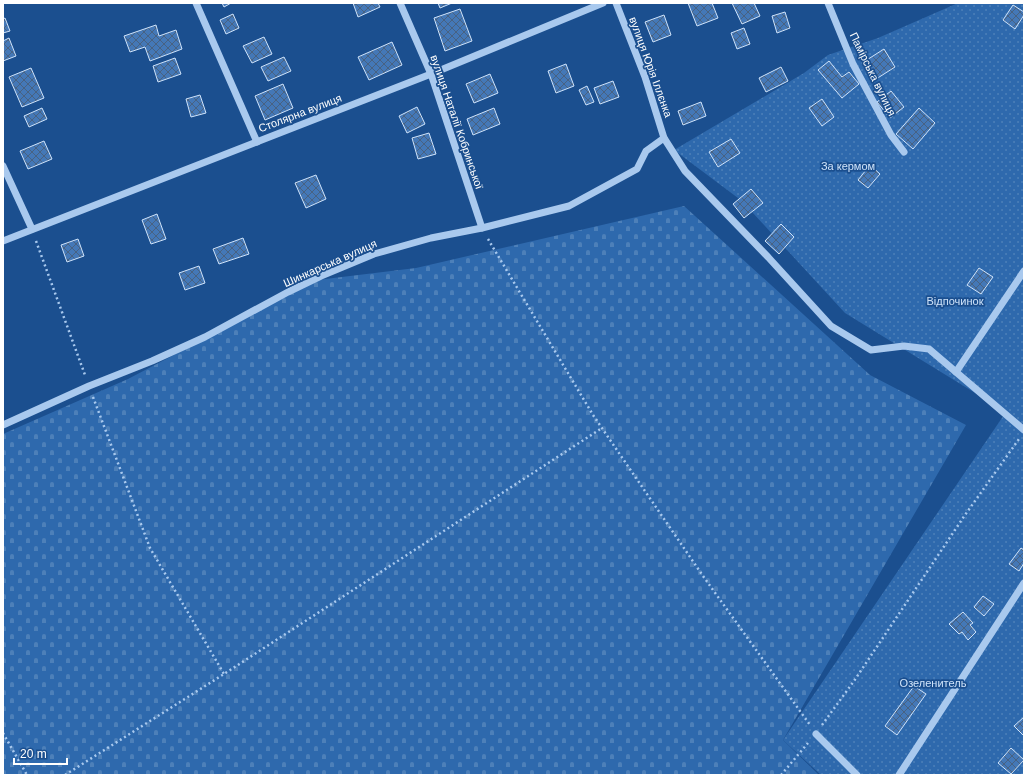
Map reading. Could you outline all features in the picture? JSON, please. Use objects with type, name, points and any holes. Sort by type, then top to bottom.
[{"type":"street","points":[[196,3],[257,142]]},
{"type":"street","name":"вулиця Наталії Кобринської","points":[[400,3],[431,74],[482,228]]},
{"type":"street","name":"Столярна вулиця","points":[[3,241],[431,74],[603,3]]},
{"type":"street","name":"вулиця Юрія Іллєнка","points":[[616,3],[645,77],[664,138],[686,171],[768,256],[831,326],[871,350],[904,346],[929,349],[1023,432]]},
{"type":"street","name":"Памірська вулиця","points":[[828,3],[853,64],[891,136],[904,152]]},
{"type":"street","name":"Шинкарська вулиця","points":[[3,425],[89,386],[152,361],[205,337],[288,292],[321,276],[374,254],[431,238],[482,228],[569,206],[637,169],[646,151],[664,138]]},
{"type":"street","points":[[3,166],[32,229]]},
{"type":"street","points":[[956,372],[1024,271]]},
{"type":"street","points":[[899,775],[1024,583]]},
{"type":"street","points":[[816,734],[857,775]]},
{"type":"path","points":[[482,228],[602,428],[703,576],[816,734]]},
{"type":"path","points":[[32,229],[150,548],[224,674]]},
{"type":"path","points":[[65,775],[224,674],[602,428]]},
{"type":"path","points":[[781,775],[816,734],[854,682],[960,522],[1023,432]]},
{"type":"path","points":[[3,733],[27,775]]},
{"type":"green space","points":[[958,3],[1024,3],[1024,775],[821,775],[783,740],[1006,412],[845,313],[742,201],[674,150],[804,73],[828,55],[878,38]]},
{"type":"green space","points":[[684,206],[870,375],[966,425],[783,740],[819,775],[3,775],[3,434],[128,379],[317,280],[416,268]]},
{"type":"building","points":[[222,3],[231,3],[224,7]]},
{"type":"building","points":[[353,3],[378,3],[380,7],[358,17]]},
{"type":"building","points":[[438,3],[452,3],[440,8]]},
{"type":"building","points":[[688,3],[712,3],[718,18],[697,26]]},
{"type":"building","points":[[732,3],[754,3],[760,16],[742,24]]},
{"type":"building","points":[[1013,5],[1024,12],[1024,15],[1015,29],[1003,20]]},
{"type":"building","points":[[460,9],[472,41],[445,51],[434,18]]},
{"type":"building","points":[[785,12],[790,28],[777,33],[772,16]]},
{"type":"building","points":[[233,14],[239,28],[226,34],[220,20]]},
{"type":"building","points":[[664,15],[671,35],[653,42],[645,22]]},
{"type":"building","points":[[5,18],[10,31],[3,33],[3,19]]},
{"type":"building","points":[[156,25],[159,36],[176,30],[182,49],[150,61],[145,47],[130,52],[124,36]]},
{"type":"building","points":[[744,28],[750,44],[737,49],[731,33]]},
{"type":"building","points":[[264,37],[272,54],[252,63],[243,46]]},
{"type":"building","points":[[9,38],[16,56],[3,61],[3,41]]},
{"type":"building","points":[[392,42],[402,65],[369,80],[358,57]]},
{"type":"building","points":[[884,49],[895,67],[873,81],[862,63]]},
{"type":"building","points":[[284,57],[291,71],[268,81],[261,67]]},
{"type":"building","points":[[175,58],[181,74],[158,82],[153,66]]},
{"type":"building","points":[[829,61],[842,77],[849,72],[859,84],[842,98],[818,70]]},
{"type":"building","points":[[566,64],[574,86],[556,93],[548,71]]},
{"type":"building","points":[[781,67],[788,81],[766,92],[759,78]]},
{"type":"building","points":[[31,68],[44,98],[22,107],[9,77]]},
{"type":"building","points":[[490,74],[498,93],[474,103],[466,84]]},
{"type":"building","points":[[613,81],[619,97],[600,104],[594,88]]},
{"type":"building","points":[[283,84],[293,108],[265,120],[255,96]]},
{"type":"building","points":[[587,86],[594,102],[586,105],[579,90]]},
{"type":"building","points":[[891,91],[904,107],[890,118],[877,102]]},
{"type":"building","points":[[200,95],[206,113],[191,117],[186,99]]},
{"type":"building","points":[[822,99],[834,117],[822,126],[809,108]]},
{"type":"building","points":[[701,102],[706,116],[683,125],[678,111]]},
{"type":"building","points":[[417,107],[425,124],[407,133],[399,116]]},
{"type":"building","points":[[42,108],[47,119],[29,127],[24,116]]},
{"type":"building","points":[[494,108],[500,124],[473,135],[467,119]]},
{"type":"building","points":[[919,108],[935,123],[913,149],[896,134]]},
{"type":"building","points":[[429,133],[436,154],[418,159],[412,138]]},
{"type":"building","points":[[731,139],[740,153],[718,167],[709,152]]},
{"type":"building","points":[[44,141],[52,159],[28,169],[20,151]]},
{"type":"building","points":[[870,165],[880,174],[868,188],[858,180]]},
{"type":"building","points":[[316,175],[326,199],[306,208],[295,183]]},
{"type":"building","points":[[751,189],[763,203],[744,218],[733,204]]},
{"type":"building","points":[[157,214],[166,239],[151,244],[142,220]]},
{"type":"building","points":[[781,224],[794,237],[779,254],[765,241]]},
{"type":"building","points":[[243,238],[249,254],[219,264],[213,249]]},
{"type":"building","points":[[78,239],[84,256],[67,262],[61,245]]},
{"type":"building","points":[[199,266],[205,283],[185,290],[179,273]]},
{"type":"building","points":[[979,268],[993,277],[981,294],[967,285]]},
{"type":"building","points":[[1021,548],[1024,550],[1024,563],[1019,571],[1009,564]]},
{"type":"building","points":[[983,596],[994,604],[984,616],[974,607]]},
{"type":"building","points":[[963,612],[973,623],[970,625],[976,632],[968,640],[962,632],[959,634],[949,624]]},
{"type":"building","points":[[914,686],[926,694],[897,735],[885,726]]},
{"type":"building","points":[[1024,717],[1024,736],[1014,726]]},
{"type":"building","points":[[1011,748],[1024,760],[1011,774],[998,763]]},
{"type":"park label","name":"За кермом","points":[[848,166]]},
{"type":"park label","name":"Відпочинок","points":[[955,301]]},
{"type":"park label","name":"Озеленитель","points":[[933,683]]}]
